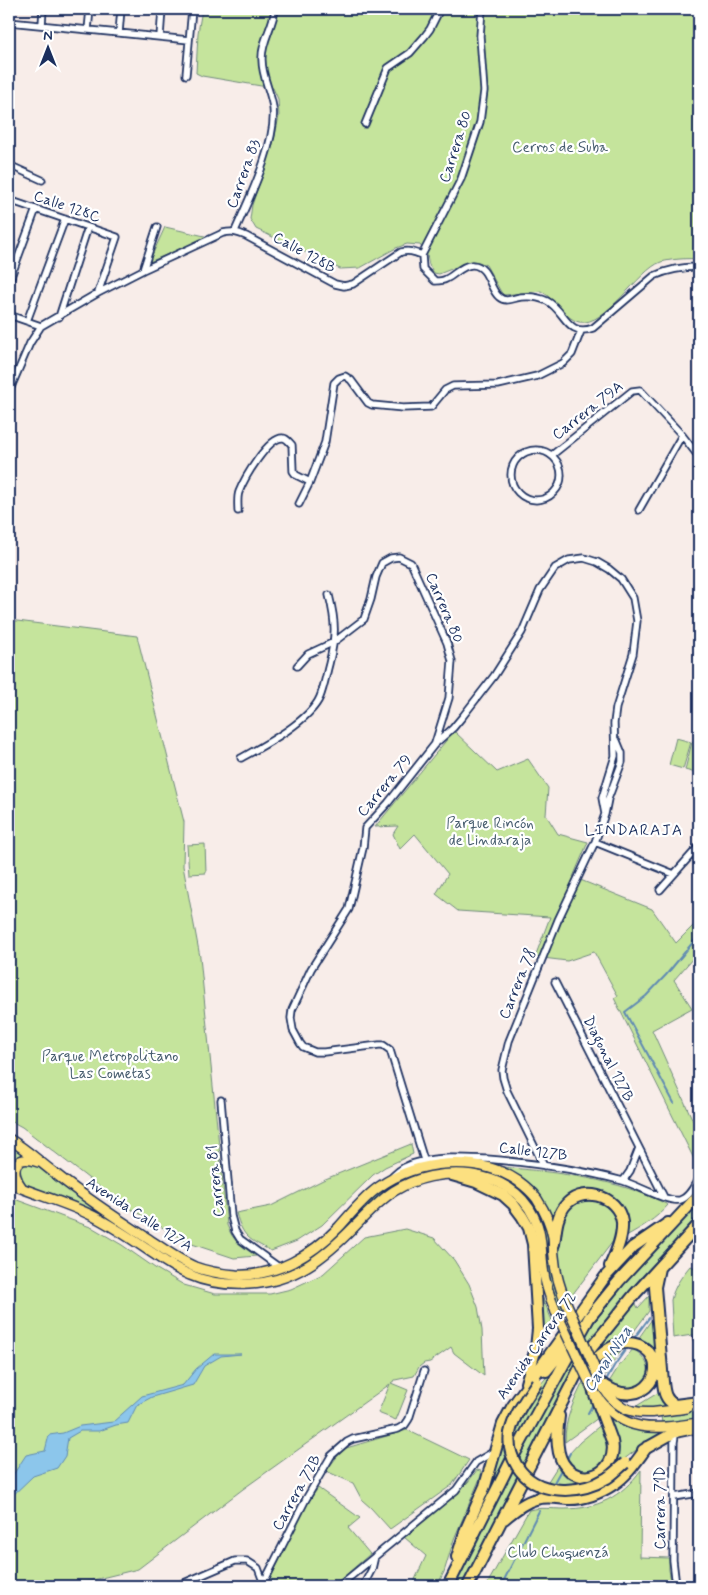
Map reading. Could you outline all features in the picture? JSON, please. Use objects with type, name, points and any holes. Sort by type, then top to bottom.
[{"type":"highway","points":[[452,1175],[476,1182],[504,1195],[513,1204],[529,1228],[532,1244],[538,1329],[535,1352],[522,1392]]},
{"type":"highway","points":[[554,1244],[559,1216],[564,1207],[573,1198],[582,1195],[596,1195],[604,1198],[616,1208],[622,1224],[618,1247],[605,1276]]},
{"type":"highway","name":"Avenida Carrera 72","points":[[448,1585],[514,1455],[589,1318],[619,1281],[699,1195]]},
{"type":"highway","name":"Avenida Carrera 72","points":[[448,1585],[466,1529],[489,1474],[507,1416],[522,1392],[605,1276],[633,1247],[679,1216]]},
{"type":"highway","points":[[468,1586],[588,1352],[659,1267],[699,1224]]},
{"type":"highway","points":[[659,1267],[655,1288],[663,1382],[666,1396],[675,1405],[699,1402]]},
{"type":"highway","points":[[589,1318],[537,1382],[514,1421],[509,1444],[520,1470],[531,1480],[542,1486],[554,1489],[573,1489],[607,1478],[647,1447],[680,1430],[697,1425]]},
{"type":"highway","points":[[574,1379],[611,1348],[626,1343],[644,1347],[650,1354],[655,1370],[653,1379],[641,1391],[633,1394],[624,1394],[616,1392],[602,1383]]},
{"type":"highway","points":[[561,1405],[557,1428],[558,1446],[562,1461],[574,1474],[594,1476],[601,1473],[611,1462],[614,1448],[594,1392]]},
{"type":"highway","points":[[501,1521],[534,1499],[552,1497],[577,1499],[603,1491],[624,1476],[647,1447]]},
{"type":"main road","name":"Avenida Calle 127A","points":[[9,1139],[99,1207],[181,1260],[194,1267],[211,1272],[238,1275],[280,1268],[306,1256],[318,1247],[370,1193],[409,1172],[438,1165],[479,1165],[502,1171],[522,1184],[536,1198],[549,1222],[559,1284],[602,1383],[612,1400],[628,1410],[648,1413],[699,1406]]},
{"type":"main road","points":[[22,1188],[14,1174],[18,1163],[28,1159],[42,1164]]},
{"type":"main road","name":"Avenida Calle 127A","points":[[9,1183],[92,1215],[188,1275],[213,1282],[251,1284],[297,1273],[317,1261],[379,1203],[406,1184],[428,1177],[452,1175],[468,1175],[494,1180],[512,1191],[527,1205],[535,1217],[546,1283],[556,1312],[594,1392],[609,1410],[620,1419],[631,1424],[651,1428],[697,1425]]},
{"type":"street","points":[[42,25],[43,9]]},
{"type":"street","points":[[88,30],[90,9]]},
{"type":"street","points":[[119,33],[121,9]]},
{"type":"street","points":[[160,37],[162,9]]},
{"type":"street","points":[[186,75],[192,9]]},
{"type":"street","name":"Carrera 83","points":[[235,231],[268,148],[272,129],[273,109],[262,60],[262,50],[273,22],[275,9]]},
{"type":"street","points":[[364,124],[384,73],[393,63],[410,52],[424,37],[440,9]]},
{"type":"street","name":"Carrera 80","points":[[422,255],[461,179],[480,122],[484,91],[480,36],[482,9]]},
{"type":"street","points":[[9,22],[189,40]]},
{"type":"street","points":[[9,165],[42,180]]},
{"type":"street","name":"Calle 128C","points":[[9,202],[116,237],[98,293]]},
{"type":"street","points":[[9,282],[36,210]]},
{"type":"street","points":[[27,322],[65,219]]},
{"type":"street","points":[[59,317],[88,227]]},
{"type":"street","points":[[143,270],[157,227]]},
{"type":"street","points":[[9,392],[30,343],[41,326],[143,270],[223,233],[235,231]]},
{"type":"street","name":"Calle 128B","points":[[235,231],[335,284],[344,286],[353,284],[401,252],[407,250],[422,255]]},
{"type":"street","points":[[422,255],[423,269],[435,281],[445,280],[467,266],[474,265],[484,270],[496,295],[501,299],[510,300],[533,296],[548,301],[575,329],[581,331],[593,328],[654,276],[680,268],[699,267]]},
{"type":"street","points":[[9,315],[41,326]]},
{"type":"street","points":[[299,504],[310,482],[325,442],[334,384],[339,378],[345,376],[351,380],[372,405],[403,408],[431,407],[445,390],[453,386],[498,385],[537,376],[563,363],[572,354],[581,331]]},
{"type":"street","name":"Carrera 79A","points":[[552,455],[632,391],[640,390],[682,435]]},
{"type":"street","points":[[639,510],[682,435],[699,457]]},
{"type":"street","points":[[238,512],[239,493],[256,460],[275,440],[287,439],[292,444],[293,471],[296,475],[310,482]]},
{"type":"street","points":[[538,449],[552,455],[558,461],[562,477],[555,492],[540,500],[532,500],[517,492],[512,485],[510,477],[517,457],[523,452],[538,449]]},
{"type":"street","name":"Carrera 80","points":[[297,666],[308,654],[334,642],[364,619],[382,563],[391,558],[399,557],[411,563],[446,642],[452,661],[449,698],[434,745]]},
{"type":"street","name":"Carrera 78","points":[[555,568],[569,560],[584,558],[597,562],[621,579],[633,598],[637,621],[636,638],[633,654],[616,708],[614,723],[616,756],[602,798],[605,814]]},
{"type":"street","name":"Carrera 79","points":[[424,1160],[390,1050],[379,1045],[315,1052],[303,1047],[300,1043],[293,1030],[292,1010],[311,969],[348,909],[363,848],[365,828],[388,803],[434,745],[453,728],[494,676],[522,632],[540,590],[555,568]]},
{"type":"street","points":[[241,758],[288,730],[313,708],[320,698],[334,642],[335,617],[329,595]]},
{"type":"street","name":"Carrera 78","points":[[544,1166],[507,1090],[503,1078],[503,1062],[509,1041],[544,953],[570,892],[595,842],[605,814],[608,799],[623,757],[616,736]]},
{"type":"street","points":[[616,756],[623,757]]},
{"type":"street","points":[[595,842],[674,874]]},
{"type":"street","points":[[660,890],[699,846]]},
{"type":"street","name":"Diagonal 127B","points":[[555,982],[664,1197]]},
{"type":"street","points":[[699,1010],[699,1016]]},
{"type":"street","name":"Carrera 81","points":[[220,1100],[231,1216],[235,1231],[240,1239],[280,1268]]},
{"type":"street","points":[[623,1181],[630,1171],[639,1148]]},
{"type":"street","name":"Calle 127B","points":[[386,1183],[403,1168],[424,1160],[446,1158],[479,1159],[573,1170],[623,1181],[664,1197],[679,1200],[689,1194],[699,1177]]},
{"type":"street","name":"Carrera 72B","points":[[263,1585],[306,1499],[331,1456],[353,1439],[398,1429],[404,1425],[409,1418],[424,1371]]},
{"type":"street","name":"Carrera 71D","points":[[676,1586],[673,1560],[674,1442],[675,1436],[680,1430]]},
{"type":"street","points":[[339,1586],[456,1490],[473,1464],[495,1451]]},
{"type":"street","points":[[473,1464],[485,1463],[489,1474]]},
{"type":"street","points":[[674,1497],[699,1493]]},
{"type":"street","points":[[363,1586],[372,1569],[375,1556]]},
{"type":"street","points":[[177,1586],[235,1562],[247,1561],[258,1568],[263,1585]]},
{"type":"green space","name":"Cerros de Suba","points":[[202,9],[699,9],[699,259],[661,262],[642,275],[600,316],[589,321],[579,322],[564,313],[541,291],[504,295],[486,265],[479,262],[471,261],[439,274],[434,273],[429,265],[427,255],[420,245],[407,244],[396,248],[360,268],[340,269],[256,229],[250,219],[252,205],[275,136],[279,116],[278,99],[273,88],[202,76],[196,73],[198,33]]},
{"type":"green space","points":[[165,227],[209,237],[149,262]]},
{"type":"green space","name":"Parque Metropolitano Las Cometas","points":[[9,620],[137,636],[184,822],[183,866],[200,957],[227,1225],[235,1240],[256,1256],[234,1258],[189,1243],[119,1202],[22,1127],[9,1120]]},
{"type":"green space","name":"Parque Rincón de Lindaraja","points":[[454,731],[497,772],[528,759],[548,788],[546,815],[558,834],[588,842],[573,877],[652,909],[676,943],[699,920],[699,951],[674,980],[692,1008],[652,1030],[699,1134],[699,1159],[696,1163],[614,998],[618,996],[594,952],[567,961],[535,957],[550,917],[458,911],[436,894],[448,874],[415,834],[400,849],[393,834],[398,826],[375,827]]},
{"type":"green space","points":[[676,738],[691,742],[683,769],[669,765]]},
{"type":"green space","points":[[692,742],[699,744],[699,774],[685,770]]},
{"type":"green space","points":[[205,844],[206,873],[189,874],[187,845]]},
{"type":"green space","points":[[9,1144],[27,1156],[11,1172],[12,1181],[9,1179]]},
{"type":"green space","points":[[411,1144],[413,1154],[385,1167],[373,1175],[322,1225],[297,1241],[271,1251],[248,1237],[241,1228],[236,1213],[271,1206],[323,1180]]},
{"type":"green space","points":[[27,1162],[38,1165],[97,1211],[177,1263],[190,1269],[249,1278],[283,1272],[313,1257],[334,1239],[375,1196],[399,1180],[425,1171],[439,1169],[467,1168],[491,1172],[516,1185],[529,1197],[540,1213],[548,1237],[551,1272],[563,1308],[561,1311],[552,1287],[543,1232],[537,1214],[527,1199],[516,1188],[488,1174],[465,1170],[435,1171],[406,1180],[380,1195],[368,1205],[328,1248],[307,1262],[292,1270],[268,1279],[243,1281],[213,1278],[183,1268],[174,1264],[99,1214],[78,1204],[25,1185],[18,1177],[20,1167]]},
{"type":"green space","points":[[503,1167],[587,1178],[629,1189],[668,1205],[654,1219],[626,1236],[624,1217],[588,1191],[553,1222],[544,1204],[533,1190]]},
{"type":"green space","points":[[9,1197],[93,1228],[184,1285],[215,1294],[270,1294],[291,1289],[323,1274],[364,1237],[405,1229],[434,1238],[454,1260],[469,1284],[478,1307],[482,1330],[484,1376],[454,1353],[451,1347],[430,1362],[424,1363],[419,1367],[414,1376],[395,1380],[391,1383],[408,1390],[396,1420],[378,1413],[390,1384],[243,1489],[138,1569],[69,1586],[9,1586]]},
{"type":"green space","points":[[590,1198],[604,1204],[612,1211],[617,1221],[617,1236],[569,1299],[563,1288],[559,1268],[560,1229],[568,1208],[575,1202]]},
{"type":"green space","points":[[699,1204],[699,1216],[631,1289],[594,1336],[462,1586],[452,1586],[584,1337],[624,1285]]},
{"type":"green space","points":[[650,1241],[605,1291],[535,1380],[608,1280],[627,1259]]},
{"type":"green space","points":[[690,1266],[699,1269],[699,1334],[673,1338],[671,1300],[678,1282]]},
{"type":"green space","points":[[541,1294],[553,1323],[542,1340],[543,1327]]},
{"type":"green space","points":[[649,1296],[649,1311],[629,1338],[612,1342],[596,1351],[635,1302],[638,1308]]},
{"type":"green space","points":[[652,1319],[657,1360],[649,1346],[638,1339]]},
{"type":"green space","points":[[623,1347],[604,1376],[598,1364],[607,1355]]},
{"type":"green space","points":[[633,1349],[643,1357],[647,1365],[648,1374],[645,1380],[640,1386],[631,1388],[621,1387],[609,1382],[619,1366]]},
{"type":"green space","points":[[562,1359],[530,1419],[507,1455],[477,1522],[475,1520],[494,1478],[505,1435],[540,1385]]},
{"type":"green space","points":[[583,1382],[598,1418],[565,1442],[568,1418]]},
{"type":"green space","points":[[661,1391],[668,1407],[642,1409],[635,1407]]},
{"type":"green space","points":[[699,1409],[699,1418],[662,1424],[661,1415]]},
{"type":"green space","points":[[609,1418],[635,1429],[664,1433],[640,1447],[623,1460],[609,1483],[540,1494],[557,1467],[580,1442]]},
{"type":"green space","points":[[407,1430],[469,1460],[452,1485],[390,1529],[362,1500],[353,1483],[326,1471],[343,1449]]},
{"type":"green space","points":[[477,1470],[481,1471],[481,1476],[454,1539],[444,1572],[437,1586],[412,1586],[426,1556],[404,1537],[454,1496]]},
{"type":"green space","name":"Club Choquenzá","points":[[641,1470],[640,1557],[669,1558],[672,1586],[486,1586],[529,1510],[588,1507],[598,1504],[617,1494]]},
{"type":"green space","points":[[318,1488],[360,1518],[348,1528],[370,1554],[333,1586],[267,1586],[305,1507]]},
{"type":"water","points":[[214,1354],[241,1354],[221,1356],[204,1366],[193,1385],[152,1397],[137,1405],[128,1423],[99,1431],[80,1431],[68,1438],[65,1456],[57,1468],[33,1476],[10,1498],[9,1481],[26,1455],[45,1451],[49,1435],[63,1433],[80,1426],[113,1422],[142,1396],[183,1385],[196,1369]]},
{"type":"waterway","points":[[674,1103],[625,1012],[646,996],[699,935]]},
{"type":"waterway","name":"Canal Niza","points":[[632,1341],[649,1318]]},
{"type":"waterway","name":"Canal Niza","points":[[605,1382],[628,1346]]},
{"type":"waterway","name":"Canal Niza","points":[[588,1413],[594,1402]]},
{"type":"waterway","name":"Canal Niza","points":[[567,1459],[570,1453]]},
{"type":"waterway","name":"Canal Niza","points":[[552,1486],[562,1468]]},
{"type":"waterway","name":"Canal Niza","points":[[501,1586],[539,1511]]},
{"type":"district","name":"LINDARAJA","points":[[634,830]]}]
